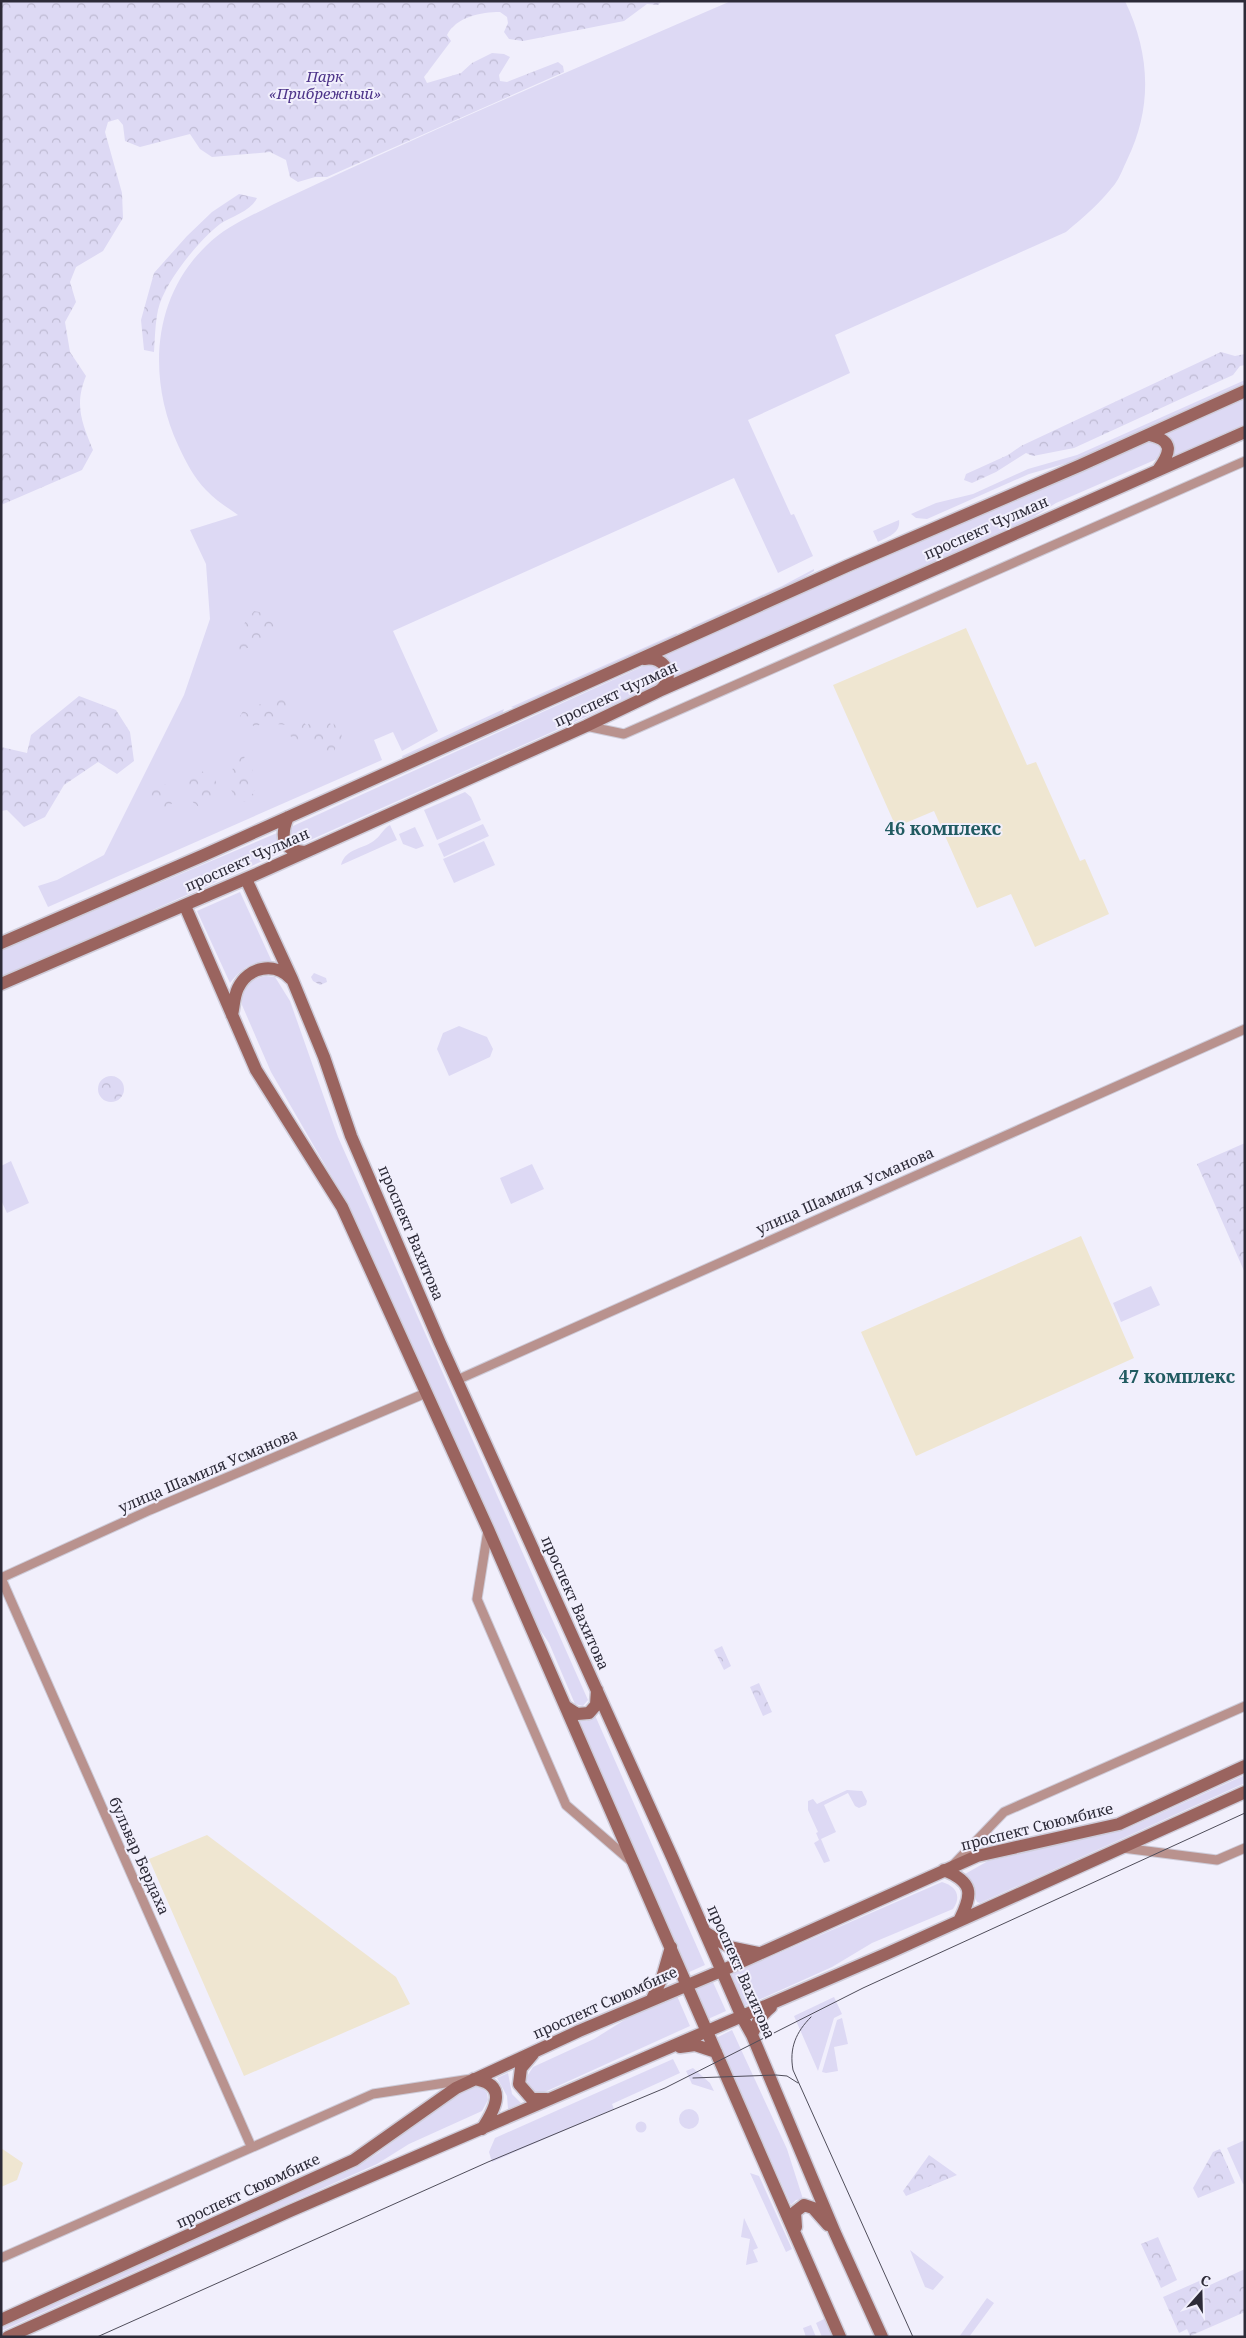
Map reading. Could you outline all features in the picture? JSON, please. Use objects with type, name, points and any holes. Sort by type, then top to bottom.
[{"type":"main road","name":"проспект Чулман","points":[[1,943],[288,817],[913,537],[1150,435],[1245,391]]},
{"type":"main road","name":"проспект Чулман","points":[[1,984],[246,879],[586,726],[659,691],[1245,432]]},
{"type":"main road","points":[[1150,435],[1161,438],[1167,443],[1169,449],[1167,458],[1158,470]]},
{"type":"main road","points":[[641,659],[655,660],[663,664],[668,672],[667,682],[659,691]]},
{"type":"main road","points":[[288,817],[283,828],[286,844],[295,851],[305,852]]},
{"type":"main road","name":"проспект Вахитова","points":[[246,879],[292,979],[324,1057],[351,1136],[457,1380],[721,1971],[752,2035],[835,2233],[882,2337]]},
{"type":"main road","points":[[185,906],[256,1070],[342,1207],[488,1529],[840,2337]]},
{"type":"main road","points":[[232,1015],[238,989],[248,974],[264,968],[272,968],[288,975],[292,979]]},
{"type":"main road","points":[[565,1706],[577,1714],[589,1713],[596,1705],[597,1690]]},
{"type":"main road","name":"проспект Сююмбике","points":[[1,2320],[354,2160],[456,2088],[474,2078],[721,1971],[947,1868],[977,1856],[1119,1824],[1245,1766]]},
{"type":"main road","points":[[8,2337],[482,2129],[780,2001],[1245,1792]]},
{"type":"main road","points":[[947,1868],[964,1881],[969,1890],[968,1903],[960,1920]]},
{"type":"main road","points":[[704,1932],[729,1947],[758,1953]]},
{"type":"main road","points":[[652,2000],[662,1978],[671,1946]]},
{"type":"main road","points":[[752,2035],[754,2026],[763,2014],[780,2001]]},
{"type":"main road","points":[[673,2047],[695,2045],[716,2052]]},
{"type":"main road","points":[[534,2052],[521,2068],[519,2084],[532,2099],[555,2098]]},
{"type":"main road","points":[[474,2078],[486,2080],[494,2086],[496,2092],[494,2111],[482,2129]]},
{"type":"main road","points":[[800,2245],[794,2215],[801,2206],[813,2208],[835,2233]]},
{"type":"street","points":[[586,726],[624,734],[1245,461]]},
{"type":"street","name":"улица Шамиля Усманова","points":[[457,1380],[1245,1029]]},
{"type":"street","name":"улица Шамиля Усманова","points":[[1,1578],[150,1510],[426,1393]]},
{"type":"street","points":[[488,1529],[477,1600],[566,1804],[635,1866]]},
{"type":"street","name":"бульвар Бердаха","points":[[1,1578],[251,2146]]},
{"type":"street","points":[[947,1868],[1004,1812],[1245,1706]]},
{"type":"street","points":[[1123,1848],[1217,1860],[1245,1848]]},
{"type":"street","points":[[1,2258],[251,2146],[373,2094],[474,2078]]},
{"type":"shaded area","points":[[966,628],[1027,765],[1036,762],[1080,861],[1085,859],[1109,914],[1035,947],[1011,894],[977,908],[934,811],[896,827],[833,685]]},
{"type":"shaded area","points":[[1081,1236],[1134,1358],[916,1456],[861,1332]]},
{"type":"shaded area","points":[[207,1835],[396,1977],[410,2004],[244,2076],[149,1859]]},
{"type":"shaded area","points":[[1,2148],[23,2163],[17,2180],[1,2187]]},
{"type":"green space","name":"Парк «Прибрежный»","points":[[1,1],[662,1],[658,5],[647,4],[624,21],[523,41],[509,39],[504,32],[508,23],[507,17],[500,12],[485,13],[463,20],[456,24],[447,35],[451,41],[424,77],[427,83],[461,73],[472,63],[492,53],[504,54],[510,57],[499,75],[500,81],[507,82],[558,62],[563,66],[564,72],[327,177],[315,177],[298,182],[290,177],[286,160],[270,152],[212,157],[200,149],[190,134],[140,147],[125,141],[123,125],[118,119],[108,122],[105,132],[122,193],[123,218],[103,251],[76,267],[70,282],[76,302],[65,322],[70,352],[86,376],[82,386],[80,405],[83,422],[93,450],[82,470],[1,505]]},
{"type":"green space","points":[[731,1],[1125,1],[1140,40],[1145,80],[1141,120],[1135,140],[1115,184],[1092,209],[1066,232],[835,335],[850,373],[748,420],[791,515],[794,514],[813,556],[778,573],[734,478],[393,631],[438,731],[402,751],[393,732],[374,740],[382,760],[48,907],[38,886],[57,880],[104,855],[184,695],[210,619],[206,564],[190,530],[238,515],[210,494],[187,463],[168,420],[162,394],[159,367],[160,341],[165,315],[174,290],[188,267],[206,246],[221,233],[274,204],[461,119]]},
{"type":"green space","points":[[239,194],[257,198],[246,210],[211,231],[174,275],[161,299],[158,310],[154,352],[144,350],[141,320],[154,273],[187,236],[212,212]]},
{"type":"green space","points":[[1221,352],[1235,356],[1245,354],[1245,365],[1240,366],[1233,375],[1074,448],[1033,456],[1026,453],[996,472],[972,483],[964,480],[966,474],[1008,455],[1021,446]]},
{"type":"green space","points":[[1245,380],[1245,385],[1078,460],[1029,474],[927,519],[916,518],[911,514],[936,503],[973,494],[1028,469],[1077,455]]},
{"type":"green space","points":[[1245,396],[1245,426],[1173,459],[1174,444],[1165,433]]},
{"type":"green space","points":[[1154,441],[1161,446],[1162,450],[1157,459],[1056,503],[1021,525],[672,679],[673,668],[661,656],[1147,442]]},
{"type":"green space","points":[[899,520],[896,531],[878,542],[873,531]]},
{"type":"green space","points":[[814,569],[814,571],[783,590],[695,628],[691,627],[782,586]]},
{"type":"green space","points":[[254,611],[265,613],[278,622],[272,640],[238,651],[240,629]]},
{"type":"green space","points":[[677,633],[676,636],[517,709],[511,707]]},
{"type":"green space","points":[[650,663],[661,669],[662,672],[661,681],[655,686],[299,845],[290,833],[293,826]]},
{"type":"green space","points":[[281,693],[289,708],[288,725],[276,724],[272,732],[268,727],[260,724],[256,728],[251,724],[242,727],[238,720],[243,711],[253,716],[258,705],[266,702],[268,712],[271,700]]},
{"type":"green space","points":[[79,696],[116,710],[130,732],[134,761],[117,774],[98,762],[64,785],[45,817],[24,827],[7,810],[1,811],[1,747],[27,753],[31,735]]},
{"type":"green space","points":[[504,709],[502,715],[403,759],[402,756]]},
{"type":"green space","points":[[325,720],[330,721],[331,730],[335,731],[333,721],[341,725],[342,741],[336,746],[334,753],[330,757],[326,753],[316,751],[315,745],[310,742],[311,737],[301,736],[298,743],[295,737],[291,737],[289,731],[294,726],[299,729],[297,723],[304,722],[307,727],[310,721],[313,723],[319,721],[317,725],[321,727]]},
{"type":"green space","points":[[242,753],[245,756],[243,761],[245,770],[249,763],[254,766],[251,774],[258,782],[255,790],[251,793],[258,797],[249,802],[244,802],[239,793],[236,799],[229,786],[232,781],[235,785],[239,784],[239,779],[232,775],[233,766],[240,767],[238,757]]},
{"type":"green space","points":[[199,770],[214,777],[217,785],[217,795],[213,805],[202,809],[193,803],[186,792],[186,776]]},
{"type":"green space","points":[[159,784],[170,784],[175,793],[174,801],[167,809],[156,809],[150,802],[148,789]]},
{"type":"green space","points":[[465,792],[471,797],[481,820],[437,840],[424,810]]},
{"type":"green space","points":[[483,824],[489,836],[444,857],[438,844]]},
{"type":"green space","points":[[390,825],[397,840],[341,865],[347,855],[371,843]]},
{"type":"green space","points":[[415,827],[424,846],[416,849],[403,844],[399,834]]},
{"type":"green space","points":[[277,833],[279,842],[285,851],[1,978],[1,950]]},
{"type":"green space","points":[[484,841],[495,865],[454,883],[443,859]]},
{"type":"green space","points":[[240,892],[273,964],[260,963],[249,966],[230,983],[197,911]]},
{"type":"green space","points":[[314,973],[326,978],[327,982],[320,985],[313,981],[311,977]]},
{"type":"green space","points":[[266,976],[275,977],[290,1001],[338,1137],[588,1700],[583,1706],[575,1704],[549,1643],[527,1610],[416,1354],[347,1203],[271,1072],[242,1005],[244,989],[247,985],[255,979]]},
{"type":"green space","points":[[459,1026],[487,1037],[493,1049],[490,1057],[449,1076],[437,1049],[443,1033]]},
{"type":"green space","points":[[111,1076],[120,1080],[124,1089],[120,1098],[111,1102],[102,1098],[98,1089],[102,1080]]},
{"type":"green space","points":[[1245,1143],[1245,1273],[1197,1164]]},
{"type":"green space","points":[[11,1161],[29,1203],[7,1213],[1,1200],[1,1166]]},
{"type":"green space","points":[[532,1164],[544,1189],[511,1204],[500,1178]]},
{"type":"green space","points":[[1151,1286],[1160,1305],[1121,1322],[1113,1303]]},
{"type":"green space","points":[[722,1646],[731,1666],[724,1670],[714,1650]]},
{"type":"green space","points":[[759,1683],[772,1712],[763,1716],[750,1687]]},
{"type":"green space","points":[[594,1713],[705,1965],[687,1973],[577,1721],[587,1721]]},
{"type":"green space","points":[[1245,1775],[1245,1783],[980,1903],[977,1902],[965,1874],[988,1861],[1128,1828]]},
{"type":"green space","points":[[847,1790],[862,1791],[867,1801],[866,1805],[859,1808],[855,1806],[848,1793],[824,1805],[836,1832],[821,1839],[830,1861],[824,1863],[814,1843],[819,1840],[816,1833],[818,1832],[808,1810],[808,1801],[813,1799],[817,1804]]},
{"type":"green space","points":[[942,1882],[951,1886],[956,1892],[957,1900],[953,1909],[872,1943],[832,1967],[745,2006],[731,1974]]},
{"type":"green space","points":[[712,1980],[726,2011],[708,2019],[694,1989]]},
{"type":"green space","points":[[677,1996],[690,2026],[538,2095],[531,2092],[526,2078],[533,2067],[594,2039],[634,2014]]},
{"type":"green space","points":[[834,1997],[842,2014],[834,2018],[818,2071],[794,2016]]},
{"type":"green space","points":[[842,2018],[848,2044],[834,2047],[838,2071],[822,2072],[837,2020]]},
{"type":"green space","points":[[732,2030],[787,2149],[803,2199],[796,2200],[791,2205],[716,2038]]},
{"type":"green space","points":[[673,2059],[680,2073],[612,2104],[614,2109],[492,2162],[489,2152],[495,2138]]},
{"type":"green space","points":[[693,2068],[710,2083],[714,2091],[692,2084],[686,2071]]},
{"type":"green space","points":[[508,2073],[512,2094],[521,2103],[508,2109],[507,2096],[497,2078]]},
{"type":"green space","points":[[471,2086],[483,2088],[487,2093],[488,2100],[482,2111],[409,2144],[377,2164],[1,2331],[1,2324],[354,2168],[378,2153],[441,2105]]},
{"type":"green space","points":[[685,2109],[693,2109],[699,2115],[699,2123],[693,2129],[685,2129],[679,2123],[679,2115]]},
{"type":"green space","points":[[641,2121],[647,2127],[641,2133],[635,2127]]},
{"type":"green space","points":[[1245,2140],[1245,2183],[1243,2184],[1227,2148]]},
{"type":"green space","points":[[1220,2149],[1235,2183],[1198,2198],[1193,2188],[1213,2152]]},
{"type":"green space","points":[[929,2155],[957,2175],[906,2196],[903,2191]]},
{"type":"green space","points":[[750,2173],[759,2176],[792,2249],[786,2252]]},
{"type":"green space","points":[[744,2218],[758,2248],[753,2250],[758,2262],[746,2265],[750,2239],[741,2237]]},
{"type":"green space","points":[[1158,2237],[1177,2280],[1161,2288],[1141,2244]]},
{"type":"green space","points":[[910,2250],[944,2277],[933,2290],[925,2287]]},
{"type":"green space","points":[[1245,2269],[1245,2312],[1190,2336],[1187,2329],[1179,2333],[1163,2297],[1206,2278],[1210,2285]]},
{"type":"green space","points":[[987,2298],[994,2303],[969,2337],[959,2337]]},
{"type":"green space","points":[[826,2318],[834,2337],[822,2337],[816,2323]]},
{"type":"green space","points":[[811,2325],[816,2337],[806,2337],[803,2328]]},
{"type":"tram line","points":[[97,2337],[488,2162],[665,2088],[863,1988],[1245,1813]]},
{"type":"tram line","points":[[811,2017],[801,2029],[795,2041],[792,2055],[793,2070],[913,2337]]},
{"type":"tram line","points":[[693,2078],[776,2075],[787,2076],[798,2083]]},
{"type":"district","name":"46 комплекс","points":[[943,829]]},
{"type":"district","name":"47 комплекс","points":[[1177,1377]]}]
